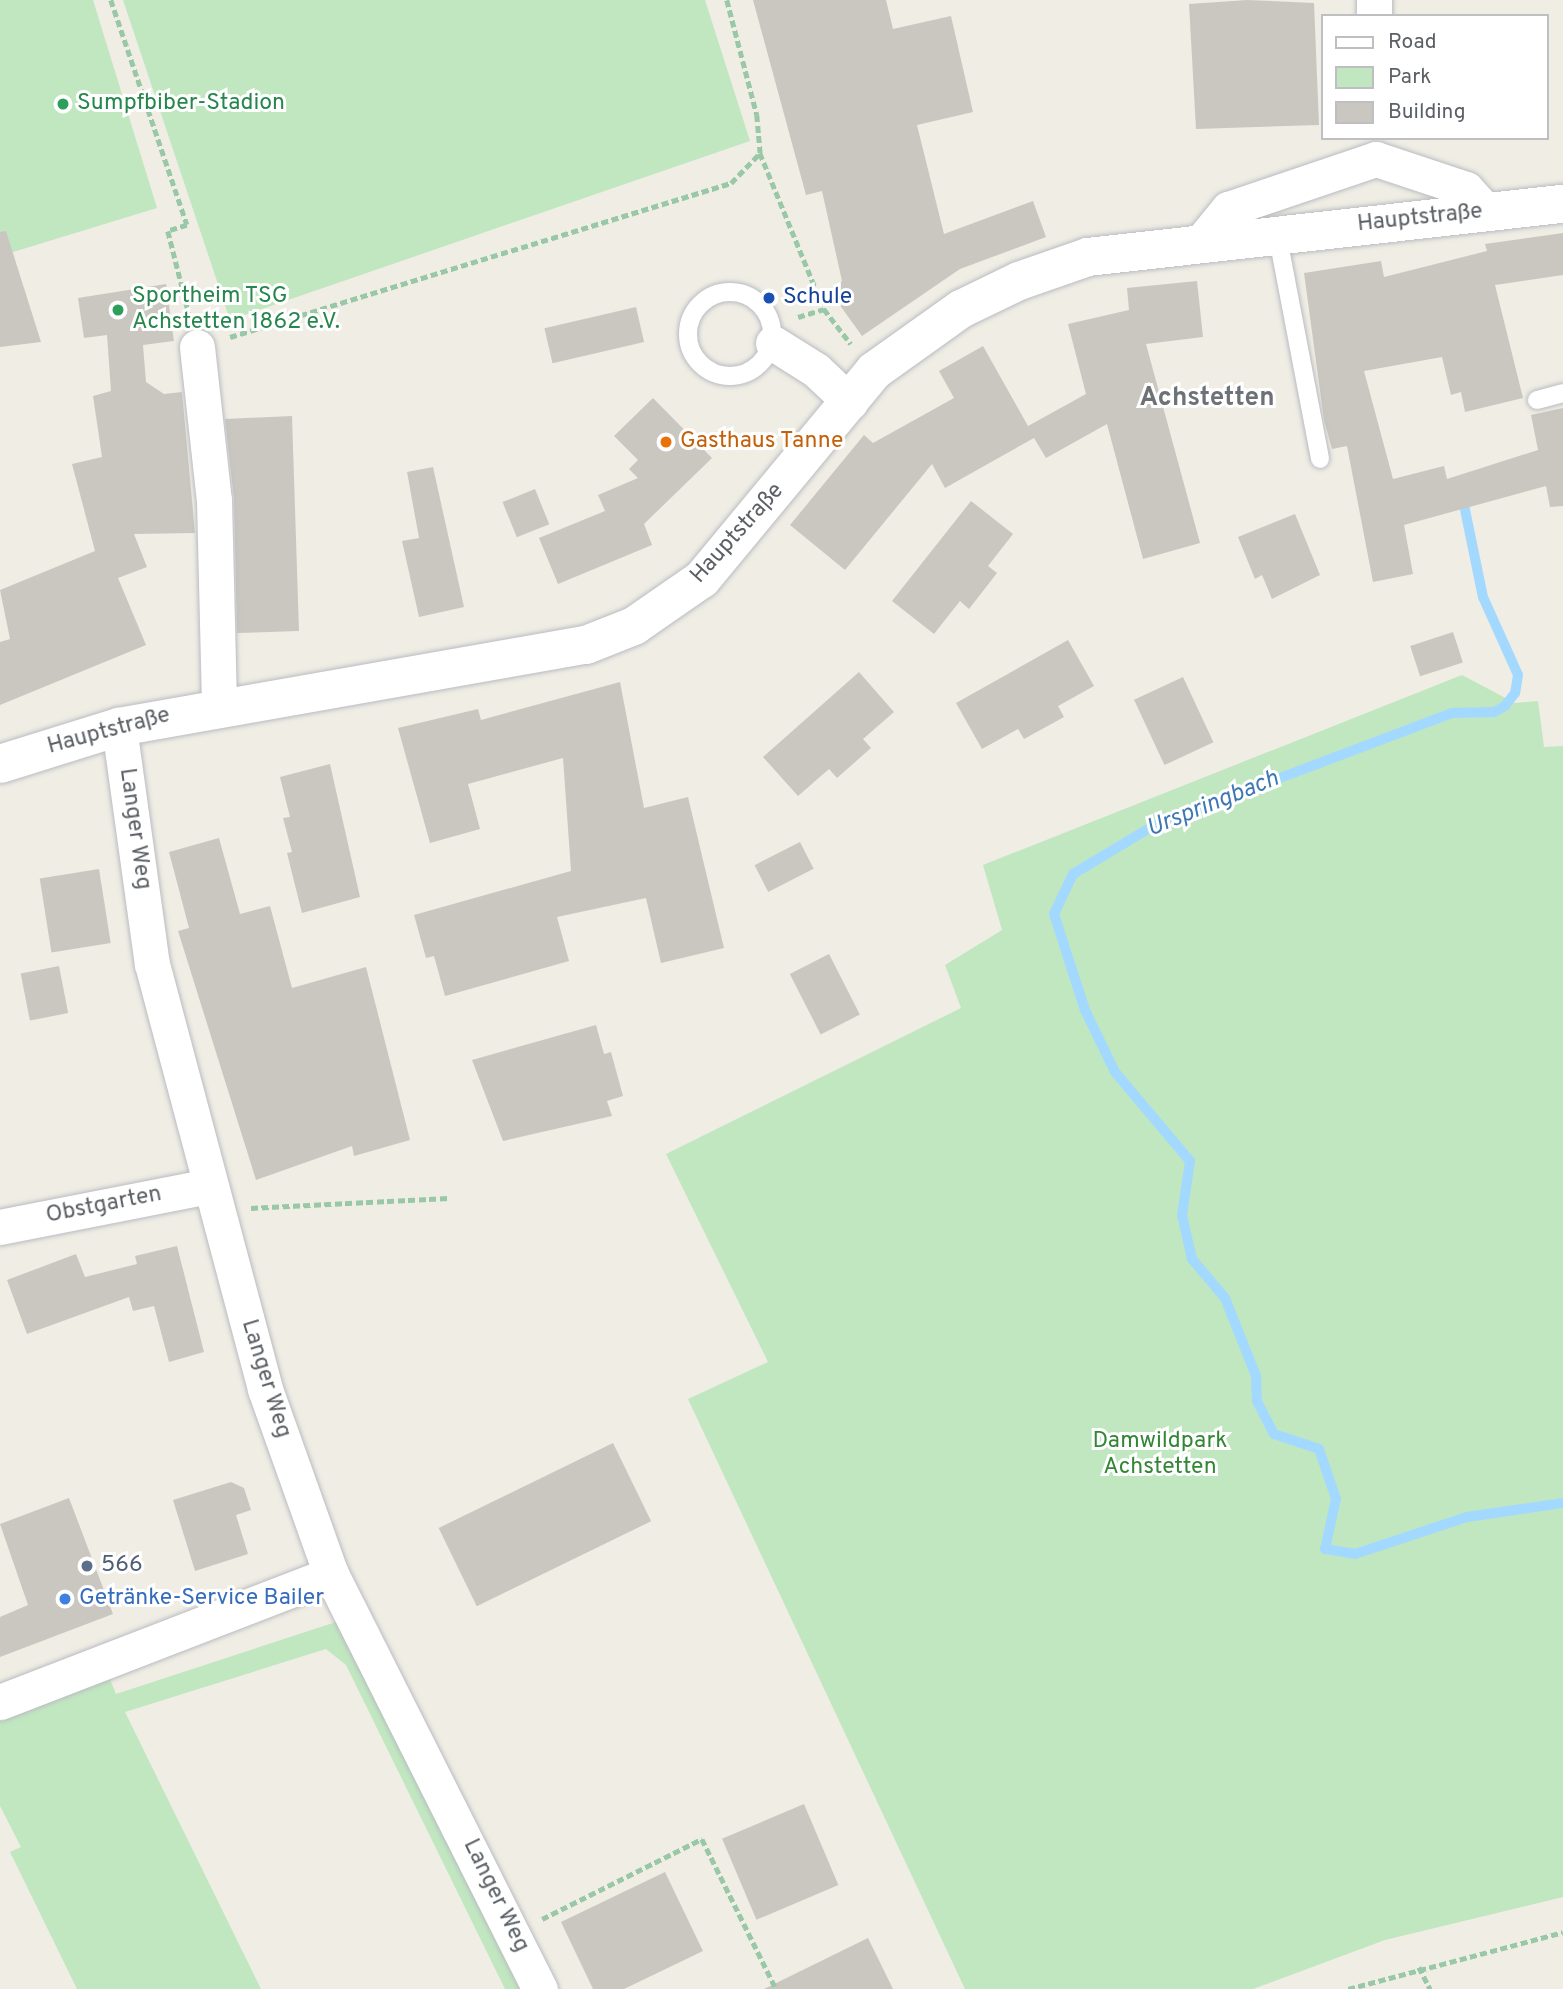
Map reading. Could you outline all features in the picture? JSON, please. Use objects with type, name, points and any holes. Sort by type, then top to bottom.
[{"type":"street","points":[[1201,242],[1228,209],[1376,149],[1466,189],[1487,212]]},
{"type":"street","name":"Hauptstraße","points":[[0,764],[119,726],[219,706],[573,647],[634,626],[702,579],[874,372],[961,309],[1019,281],[1088,257],[1276,233],[1563,204]]},
{"type":"street","points":[[782,331],[816,370],[850,402]]},
{"type":"street","points":[[197,347],[214,499],[219,706]]},
{"type":"street","name":"Langer Weg","points":[[119,726],[152,964],[212,1198],[265,1389],[331,1574],[541,1989]]},
{"type":"street","name":"Obstgarten","points":[[0,1227],[212,1198]]},
{"type":"street","points":[[0,1702],[331,1574]]},
{"type":"lane","points":[[1276,233],[1320,459]]},
{"type":"lane","points":[[721,292],[747,294],[782,331],[760,366],[736,377],[710,373],[691,354],[687,328],[698,305],[721,292]]},
{"type":"lane","points":[[1537,400],[1563,393]]},
{"type":"path","points":[[111,0],[187,225],[169,231],[197,347],[731,183],[760,153]]},
{"type":"path","points":[[727,0],[757,115],[760,153],[824,309],[874,372]]},
{"type":"path","points":[[782,331],[824,309]]},
{"type":"path","points":[[212,1198],[449,1198]]},
{"type":"path","points":[[514,1933],[702,1839],[776,1989]]},
{"type":"path","points":[[1349,1989],[1419,1966],[1563,1932]]},
{"type":"path","points":[[1419,1966],[1430,1989]]},
{"type":"green space","name":"Sumpfbiber-Stadion","points":[[0,0],[93,0],[157,208],[0,256]]},
{"type":"green space","points":[[123,0],[705,0],[750,141],[230,320]]},
{"type":"green space","name":"Damwildpark Achstetten","points":[[1462,675],[1515,703],[1538,701],[1544,747],[1563,746],[1563,1897],[1385,1940],[1253,1989],[965,1989],[688,1399],[768,1362],[666,1154],[961,1008],[945,965],[1002,930],[983,865]]},
{"type":"green space","points":[[345,1619],[523,1989],[505,1989],[346,1665],[326,1649],[125,1712],[261,1989],[77,1989],[10,1852],[21,1847],[0,1806],[0,1712],[107,1672],[116,1694]]},
{"type":"building","points":[[753,0],[886,0],[893,29],[951,16],[973,112],[917,125],[944,234],[1033,201],[1046,237],[960,269],[862,336],[829,290],[842,281],[822,191],[806,195]]},
{"type":"building","points":[[1247,0],[1314,3],[1319,125],[1196,129],[1189,4]]},
{"type":"building","points":[[6,231],[41,342],[0,347],[0,232]]},
{"type":"building","points":[[1563,233],[1563,275],[1495,285],[1523,398],[1465,412],[1461,392],[1451,395],[1442,357],[1364,371],[1393,479],[1444,466],[1447,479],[1538,450],[1531,415],[1563,408],[1563,506],[1550,507],[1546,486],[1404,525],[1413,574],[1373,582],[1347,446],[1332,449],[1324,420],[1304,273],[1381,261],[1384,277],[1487,251],[1485,244]]},
{"type":"building","points":[[1197,281],[1203,337],[1146,344],[1200,543],[1143,559],[1107,424],[1046,458],[1034,438],[945,488],[932,464],[845,570],[790,525],[864,435],[873,443],[954,398],[939,371],[983,346],[1028,426],[1086,394],[1068,324],[1129,310],[1127,288]]},
{"type":"building","points":[[166,284],[174,341],[143,345],[146,382],[164,394],[182,392],[195,533],[134,534],[147,567],[118,578],[146,645],[0,705],[0,642],[10,639],[0,590],[95,551],[72,464],[102,457],[93,396],[111,391],[107,335],[84,338],[78,298]]},
{"type":"building","points":[[636,307],[644,342],[553,363],[544,328]]},
{"type":"building","points":[[653,398],[712,458],[644,524],[652,545],[558,584],[539,538],[605,511],[598,495],[638,478],[629,469],[638,460],[614,436]]},
{"type":"building","points":[[292,416],[299,631],[237,633],[234,499],[225,419]]},
{"type":"building","points":[[433,467],[464,607],[419,617],[402,541],[419,538],[407,472]]},
{"type":"building","points":[[535,489],[549,524],[517,537],[503,502]]},
{"type":"building","points":[[971,501],[1013,534],[988,566],[997,573],[969,609],[960,601],[934,634],[892,601]]},
{"type":"building","points":[[1295,514],[1320,575],[1272,599],[1262,575],[1255,579],[1238,537]]},
{"type":"building","points":[[1453,632],[1463,662],[1420,676],[1410,646]]},
{"type":"building","points":[[1068,640],[1094,686],[1058,706],[1064,717],[1024,739],[1018,729],[982,749],[956,703]]},
{"type":"building","points":[[859,672],[894,712],[863,739],[871,748],[837,778],[829,769],[798,796],[763,757]]},
{"type":"building","points":[[1183,677],[1213,742],[1164,765],[1134,700]]},
{"type":"building","points":[[620,682],[644,808],[688,797],[724,948],[661,963],[646,898],[557,917],[569,961],[445,996],[434,956],[426,958],[414,915],[571,871],[563,758],[468,784],[480,829],[430,843],[398,728],[478,709],[481,720]]},
{"type":"building","points":[[330,764],[360,897],[302,913],[287,853],[292,852],[283,818],[290,817],[280,777]]},
{"type":"building","points":[[219,838],[240,914],[270,906],[292,988],[366,967],[410,1140],[354,1156],[352,1146],[256,1180],[178,931],[189,928],[169,852]]},
{"type":"building","points":[[800,842],[814,869],[768,892],[755,865]]},
{"type":"building","points":[[99,869],[111,943],[51,952],[40,878]]},
{"type":"building","points":[[829,954],[860,1015],[821,1035],[790,974]]},
{"type":"building","points":[[59,966],[68,1013],[30,1021],[21,973]]},
{"type":"building","points":[[596,1025],[604,1054],[611,1052],[623,1096],[607,1101],[612,1116],[503,1141],[472,1060]]},
{"type":"building","points":[[177,1246],[204,1352],[169,1362],[154,1306],[133,1311],[129,1297],[27,1334],[7,1280],[76,1254],[85,1277],[137,1264],[135,1256]]},
{"type":"building","points":[[613,1443],[651,1521],[477,1606],[439,1528]]},
{"type":"building","points":[[231,1482],[244,1488],[251,1510],[236,1515],[248,1554],[195,1571],[173,1500]]},
{"type":"building","points":[[69,1498],[113,1614],[0,1657],[0,1617],[28,1605],[0,1524]]},
{"type":"building","points":[[804,1804],[838,1885],[756,1920],[722,1839]]},
{"type":"building","points":[[665,1872],[703,1951],[624,1989],[593,1989],[561,1922]]},
{"type":"building","points":[[868,1938],[893,1989],[764,1989]]},
{"type":"waterway","name":"Urspringbach","points":[[1462,495],[1483,597],[1518,675],[1515,693],[1505,706],[1494,712],[1452,713],[1153,826],[1073,874],[1054,914],[1085,1010],[1115,1072],[1190,1161],[1182,1215],[1192,1259],[1225,1298],[1256,1376],[1257,1401],[1274,1434],[1319,1449],[1336,1499],[1325,1549],[1355,1554],[1467,1517],[1563,1503]]},
{"type":"place","name":"Sumpfbiber-Stadion","points":[[63,104]]},
{"type":"place","name":"Schule","points":[[769,298]]},
{"type":"place","name":"Sportheim TSG Achstetten 1862 e.V.","points":[[118,310]]},
{"type":"place","name":"Gasthaus Tanne","points":[[666,442]]},
{"type":"place","name":"566","points":[[87,1566]]},
{"type":"place","name":"Getränke-Service Bailer","points":[[65,1599]]},
{"type":"district","name":"Achstetten","points":[[1207,399]]}]
